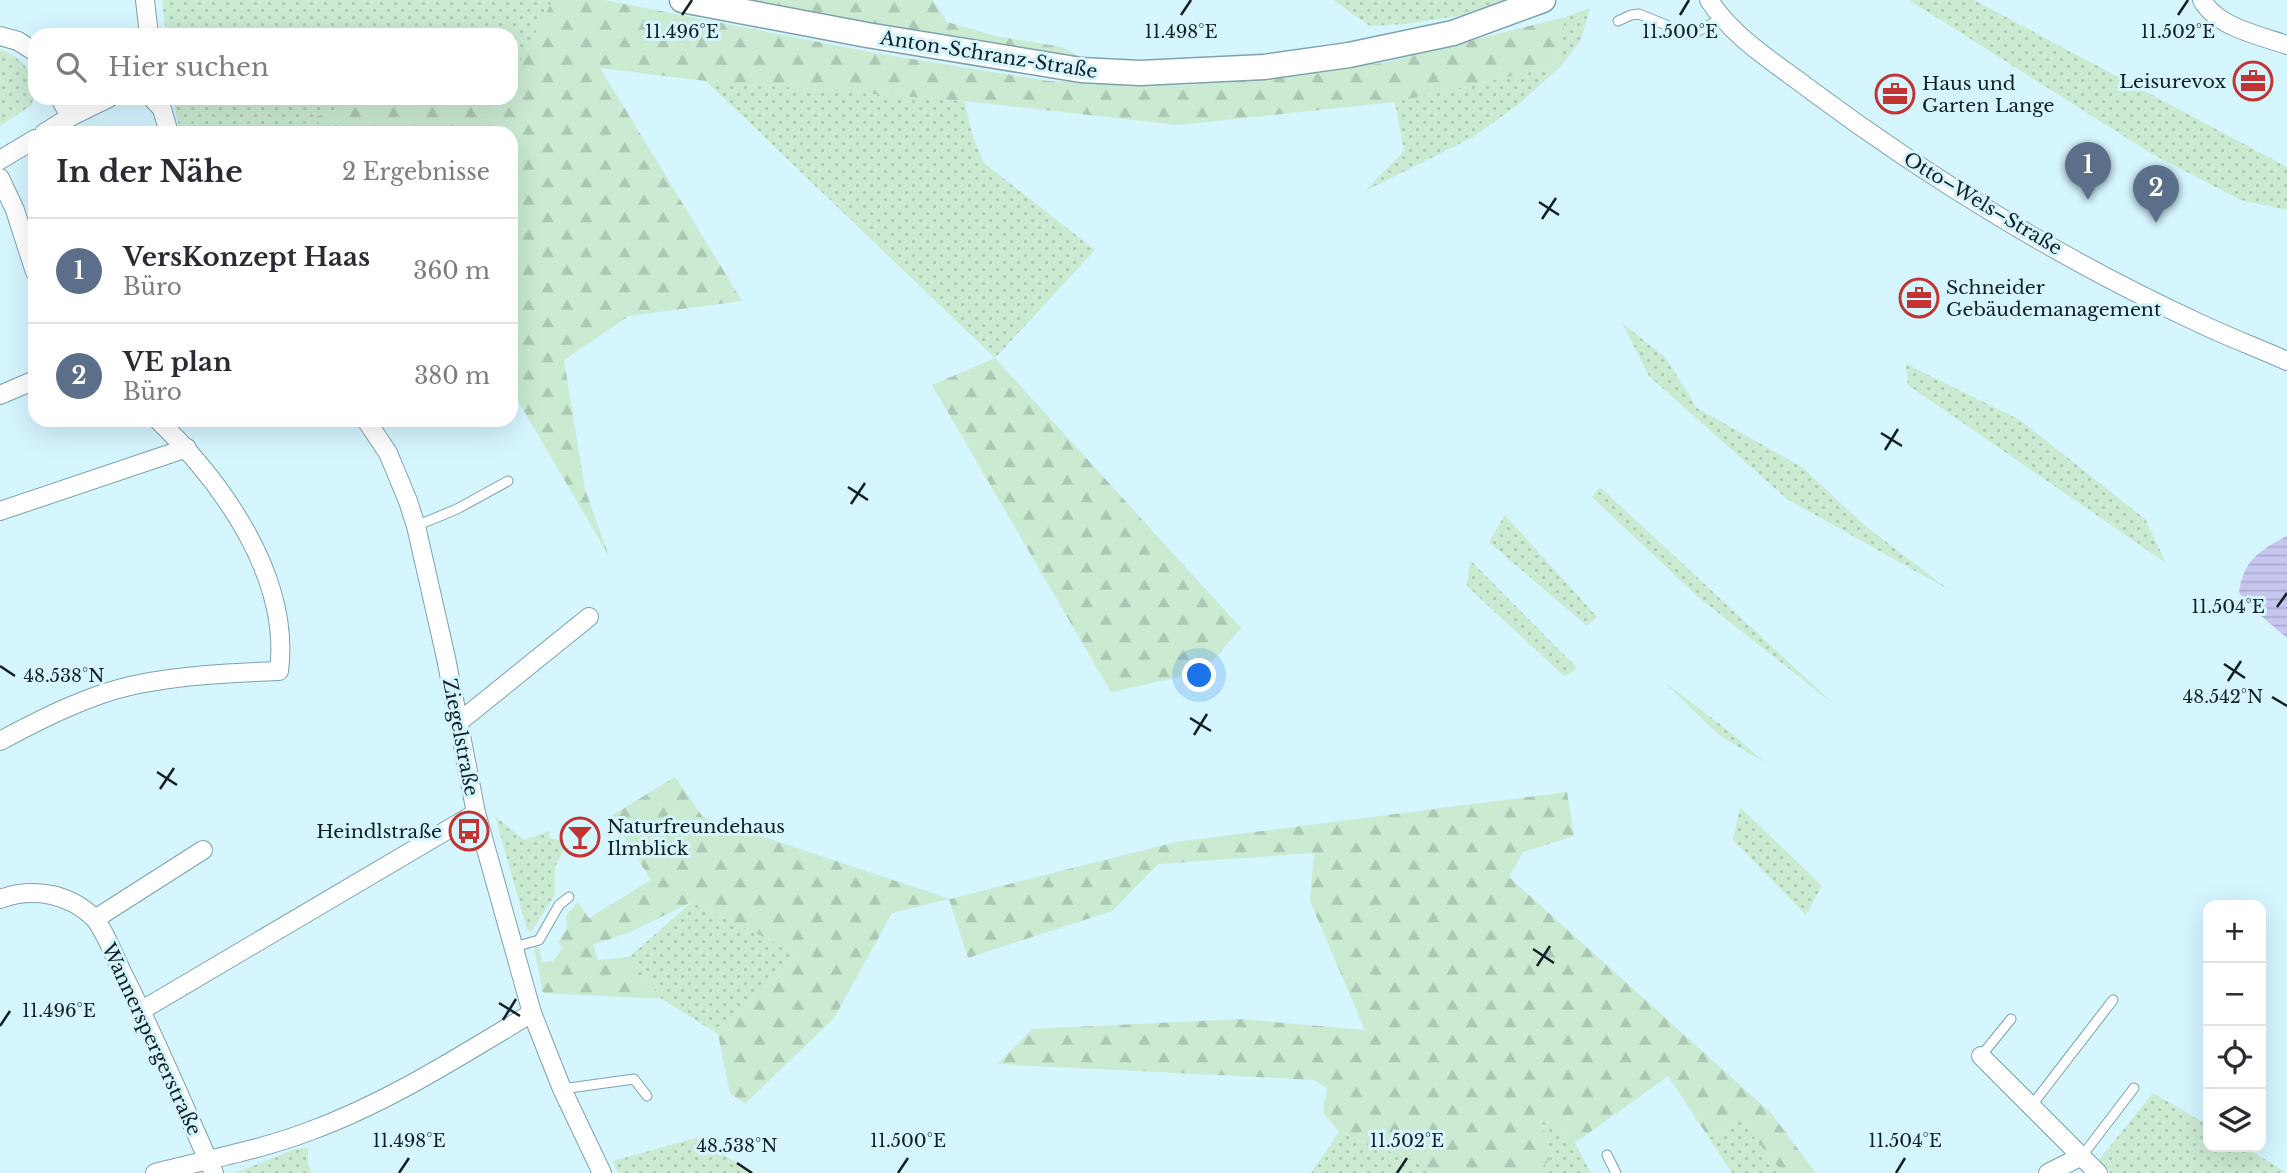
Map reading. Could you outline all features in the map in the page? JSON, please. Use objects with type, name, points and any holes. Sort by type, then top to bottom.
[{"type":"main road","name":"Anton-Schranz-Straße","points":[[682,0],[867,35],[1081,70],[1140,73],[1264,67],[1349,55],[1453,33],[1543,0]]},
{"type":"street","points":[[145,0],[148,28]]},
{"type":"street","name":"Otto–Wels–Straße","points":[[1709,0],[1722,18],[1758,50],[1834,107],[1977,202],[2135,291],[2199,323],[2287,361]]},
{"type":"street","points":[[2202,0],[2212,14],[2223,21],[2287,45]]},
{"type":"street","points":[[0,36],[18,41],[28,47]]},
{"type":"street","points":[[64,105],[70,117]]},
{"type":"street","points":[[55,126],[95,105]]},
{"type":"street","points":[[158,105],[167,126]]},
{"type":"street","points":[[0,160],[28,143]]},
{"type":"street","points":[[0,178],[15,210],[28,250]]},
{"type":"street","points":[[0,395],[28,383]]},
{"type":"street","points":[[0,741],[93,698],[132,686],[186,677],[279,671],[281,657],[278,618],[269,580],[248,533],[187,448],[165,427]]},
{"type":"street","name":"Ziegelstraße","points":[[371,427],[388,453],[416,526],[476,813],[532,1013],[562,1088],[602,1173]]},
{"type":"street","points":[[0,511],[187,448]]},
{"type":"street","points":[[459,722],[589,617]]},
{"type":"street","points":[[142,1010],[476,813]]},
{"type":"street","points":[[0,899],[23,892],[39,891],[71,903],[95,919],[204,850]]},
{"type":"street","name":"Wannerspergerstraße","points":[[95,919],[142,1010],[211,1166],[155,1173]]},
{"type":"street","points":[[211,1166],[355,1113],[429,1075],[532,1013]]},
{"type":"street","points":[[1982,1056],[2098,1173]]},
{"type":"street","points":[[2048,1173],[2082,1156]]},
{"type":"lane","points":[[1618,21],[1639,14],[1691,35],[1722,18]]},
{"type":"lane","points":[[416,526],[457,509],[508,481]]},
{"type":"lane","points":[[514,947],[539,940],[559,905],[569,897]]},
{"type":"lane","points":[[2032,1105],[2113,1000]]},
{"type":"lane","points":[[1982,1056],[2011,1019]]},
{"type":"lane","points":[[562,1088],[634,1079],[647,1096]]},
{"type":"lane","points":[[2082,1156],[2134,1088]]},
{"type":"lane","points":[[1607,1155],[1616,1173]]},
{"type":"green space","points":[[162,0],[553,0],[518,66],[518,28],[165,28]]},
{"type":"green space","points":[[553,0],[604,0],[875,53],[1049,81],[1187,85],[1383,63],[1565,17],[1558,66],[1395,102],[1178,125],[964,101],[706,81],[600,68],[742,301],[629,316],[564,360],[585,489],[608,554],[518,401],[518,126],[321,126],[315,117],[355,105],[518,105],[518,66]]},
{"type":"green space","points":[[682,0],[933,0],[947,22],[996,36],[1062,47],[1084,59]]},
{"type":"green space","points":[[1333,0],[1515,0],[1477,13],[1405,24],[1370,26]]},
{"type":"green space","points":[[1909,0],[1974,0],[2287,167],[2287,210],[2241,200],[2152,154]]},
{"type":"green space","points":[[1590,8],[1581,40],[1562,65],[1519,104],[1473,137],[1365,191],[1404,151],[1395,102],[1558,66],[1565,17]]},
{"type":"green space","points":[[0,49],[17,58],[28,71],[28,105],[32,105],[0,126]]},
{"type":"green space","points":[[706,81],[964,101],[973,137],[984,163],[1095,250],[995,358]]},
{"type":"green space","points":[[174,105],[355,105],[315,117],[321,126],[179,126]]},
{"type":"green space","points":[[1622,323],[1665,357],[1697,408],[1802,467],[1863,524],[1949,590],[1787,499],[1649,376]]},
{"type":"green space","points":[[995,358],[1241,628],[1204,671],[1111,692],[932,385]]},
{"type":"green space","points":[[1906,364],[2020,420],[2145,519],[2166,563],[1908,385]]},
{"type":"green space","points":[[1600,487],[1836,706],[1697,596],[1592,497]]},
{"type":"green space","points":[[1505,515],[1597,617],[1587,626],[1489,542]]},
{"type":"green space","points":[[1470,560],[1577,668],[1565,677],[1467,586]]},
{"type":"green space","points":[[1663,681],[1730,732],[1764,762],[1720,736]]},
{"type":"green space","points":[[675,777],[703,817],[950,899],[1176,842],[1567,792],[1574,836],[1523,852],[1509,877],[1771,1113],[1816,1173],[1783,1173],[1740,1120],[1709,1138],[1668,1076],[1575,1143],[1539,1113],[1552,1156],[1538,1173],[1430,1173],[1415,1161],[1339,1132],[1323,1112],[1327,1088],[1314,1080],[998,1064],[1032,1029],[1240,1019],[1365,1030],[1310,901],[1314,853],[1158,864],[1112,911],[968,958],[949,899],[892,913],[834,1018],[745,1104],[730,1093],[718,1034],[794,952],[692,902],[630,932],[593,945],[598,960],[629,957],[662,999],[543,993],[534,947],[539,947],[542,962],[553,961],[563,948],[558,942],[567,928],[566,916],[578,902],[589,918],[651,880],[611,816]]},
{"type":"green space","points":[[1740,807],[1822,886],[1806,915],[1733,840]]},
{"type":"green space","points":[[495,816],[524,840],[550,831],[549,838],[568,842],[555,867],[555,895],[531,932],[527,929]]},
{"type":"green space","points":[[692,902],[794,952],[718,1034],[662,999],[629,957]]},
{"type":"green space","points":[[2153,1093],[2203,1122],[2203,1152],[2253,1152],[2287,1173],[2110,1173],[2098,1161]]},
{"type":"green space","points":[[1539,1112],[1575,1143],[1591,1173],[1538,1173],[1552,1156]]},
{"type":"green space","points":[[1740,1120],[1783,1173],[1732,1173],[1709,1138]]},
{"type":"green space","points":[[1339,1132],[1415,1161],[1430,1173],[1311,1173]]},
{"type":"green space","points":[[696,1138],[754,1173],[618,1173],[613,1161]]},
{"type":"green space","points":[[308,1148],[308,1165],[312,1173],[235,1173],[295,1149]]},
{"type":"water","points":[[2287,536],[2287,638],[2245,602],[2239,592],[2244,572],[2254,558]]},
{"type":"place","name":"Leisurevox","points":[[2253,81]]},
{"type":"place","name":"Haus und Garten Lange","points":[[1895,94]]},
{"type":"place","name":"VersKonzept Haas","points":[[2088,200]]},
{"type":"place","name":"VE plan","points":[[2156,223]]},
{"type":"place","name":"Schneider Gebäudemanagement","points":[[1919,298]]},
{"type":"place","name":"Heindlstraße","points":[[469,831]]},
{"type":"place","name":"Naturfreundehaus Ilmblick","points":[[580,837]]}]
